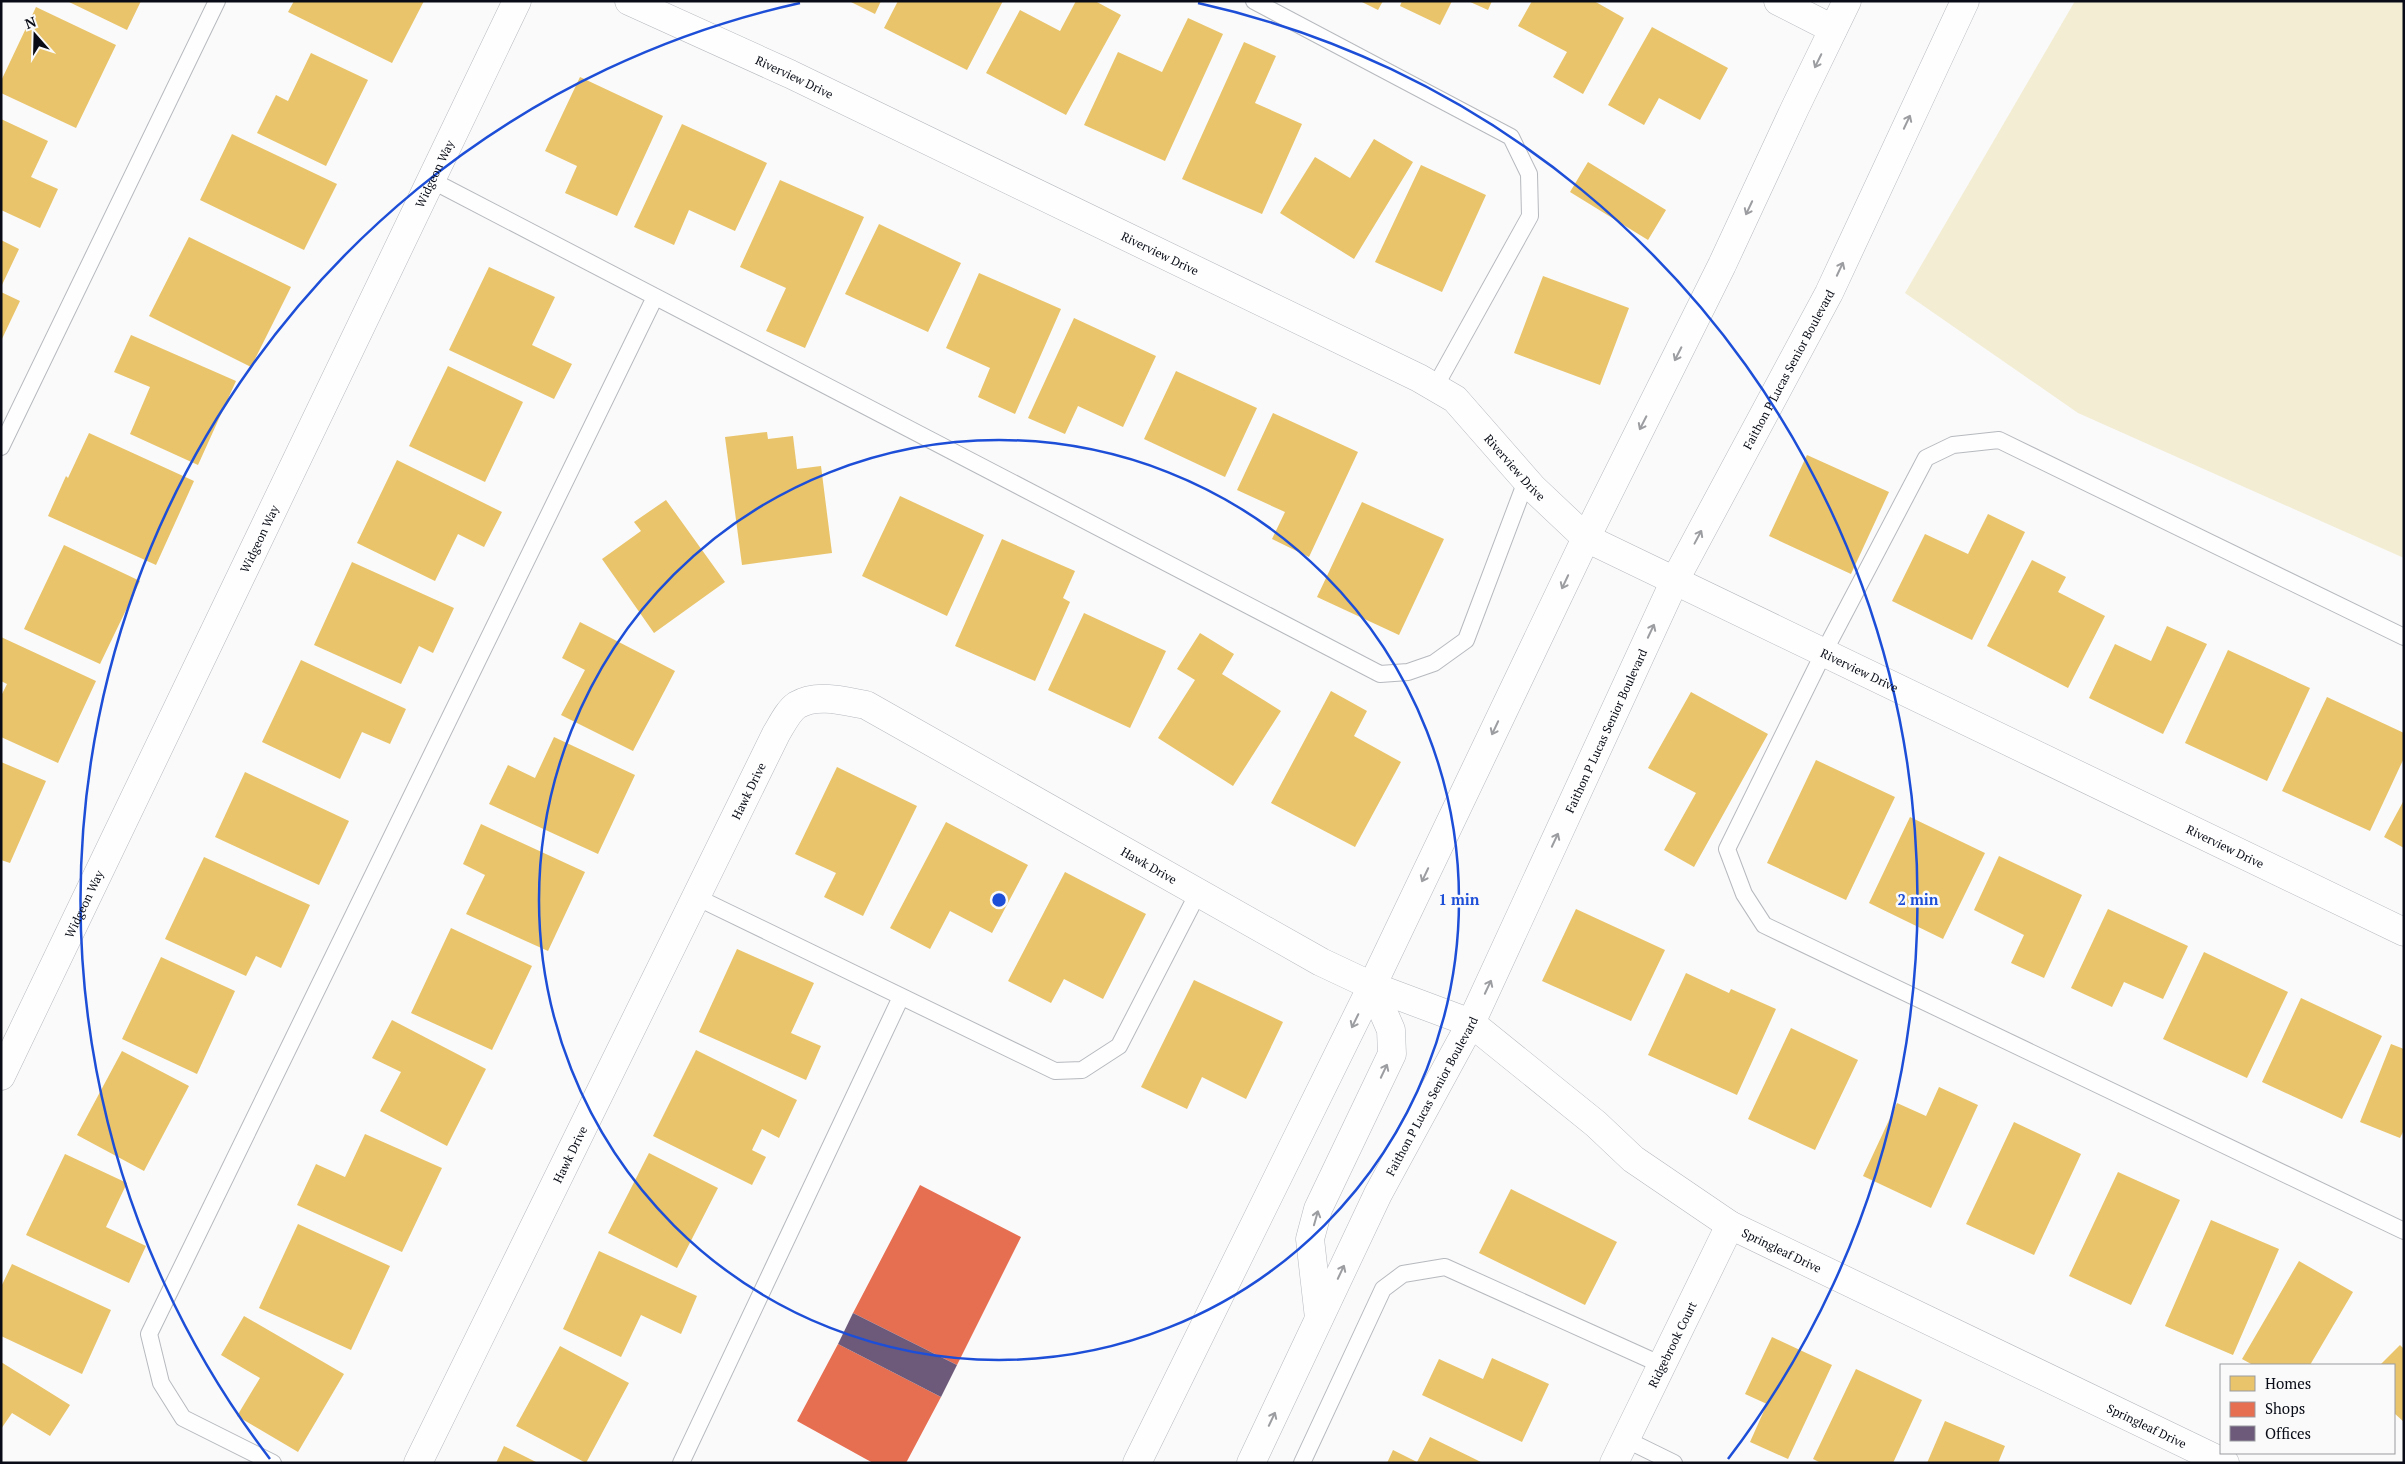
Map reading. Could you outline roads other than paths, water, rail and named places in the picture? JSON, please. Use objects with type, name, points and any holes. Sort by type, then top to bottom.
[{"type":"street","name":"Widgeon Way","points":[[1,1076],[517,1]]},
{"type":"street","name":"Riverview Drive","points":[[628,1],[790,74],[1435,387],[1455,400],[1526,481],[1586,538],[2404,932]]},
{"type":"street","points":[[1778,1],[1834,29]]},
{"type":"street","points":[[1137,1463],[1372,986],[1586,538],[1722,265],[1847,1]]},
{"type":"street","name":"Faithon P Lucas Senior Boulevard","points":[[1251,1463],[1378,1194],[1471,1023],[1675,580],[1829,293],[1965,1]]},
{"type":"street","name":"Hawk Drive","points":[[418,1463],[776,734],[795,706],[812,700],[832,699],[866,705],[1321,962],[1372,986]]},
{"type":"street","points":[[1319,1318],[1310,1240],[1318,1209],[1392,1054],[1391,1030],[1372,986]]},
{"type":"street","name":"Springleaf Drive","points":[[1372,986],[1471,1023],[1596,1124],[1633,1159],[1730,1225],[2225,1463]]},
{"type":"street","name":"Ridgebrook Court","points":[[1620,1451],[1730,1225]]},
{"type":"lane","points":[[1,447],[218,1]]},
{"type":"lane","points":[[1254,1],[1510,137],[1529,174],[1530,216],[1435,387]]},
{"type":"lane","points":[[431,180],[1380,674],[1408,672],[1434,663],[1466,640],[1526,481]]},
{"type":"lane","points":[[273,1463],[183,1418],[162,1383],[149,1334],[654,297]]},
{"type":"lane","points":[[2404,638],[1999,440],[1953,445],[1926,458],[1824,652],[1727,850],[1744,894],[1764,925],[2404,1231]]},
{"type":"lane","points":[[696,897],[1055,1071],[1082,1070],[1119,1046],[1198,893]]},
{"type":"lane","points":[[681,1463],[901,997]]},
{"type":"lane","points":[[1302,1463],[1383,1289],[1403,1274],[1445,1267],[1662,1365]]},
{"type":"lane","points":[[1620,1451],[1674,1463]]}]
